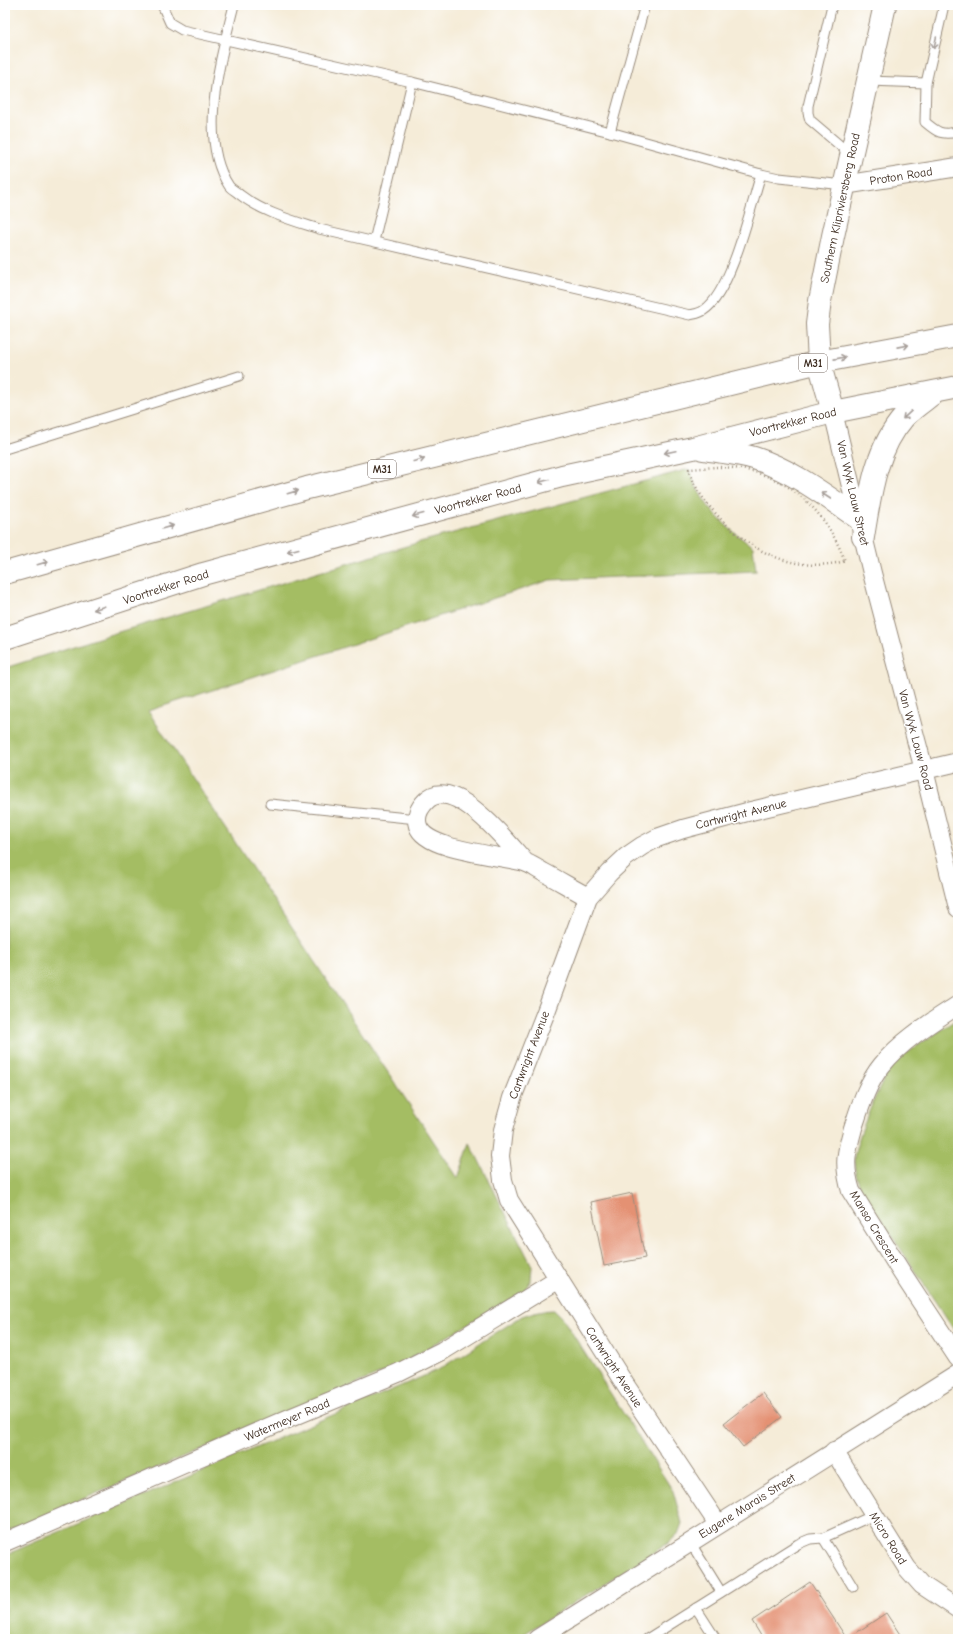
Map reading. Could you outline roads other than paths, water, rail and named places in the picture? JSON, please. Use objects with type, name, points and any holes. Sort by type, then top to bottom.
[{"type":"main road","name":"Southern Klipriviersberg Road","points":[[833,412],[819,362],[817,324],[820,302],[844,185],[885,5]]},
{"type":"main road","name":"M31","points":[[5,573],[307,488],[819,362],[958,336]]},
{"type":"main road","name":"Voortrekker Road","points":[[5,638],[203,574],[562,476],[692,448],[833,412],[948,388]]},
{"type":"main road","points":[[692,448],[742,455],[756,459],[802,480],[861,527],[876,468],[884,449],[904,417],[948,388]]},
{"type":"street","name":"Proton Road","points":[[844,185],[958,167]]},
{"type":"street","name":"Van Wyk Louw Street","points":[[833,412],[872,574]]},
{"type":"street","name":"Van Wyk Louw Road","points":[[872,574],[924,770],[958,908]]},
{"type":"street","name":"Cartwright Avenue","points":[[718,1524],[626,1386],[509,1200],[502,1180],[500,1156],[503,1130],[512,1098],[547,1010],[588,897],[609,873],[626,857],[657,838],[683,829],[751,811],[958,762]]},
{"type":"street","points":[[525,862],[494,828],[475,810],[450,796],[442,794],[432,796],[419,809],[417,819],[421,832],[440,843],[456,849],[525,862],[588,897]]},
{"type":"street","name":"Manso Crescent","points":[[958,1005],[894,1051],[880,1066],[861,1103],[847,1149],[845,1164],[848,1180],[855,1197],[958,1358]]},
{"type":"street","name":"Watermeyer Road","points":[[5,1542],[292,1417],[398,1373],[442,1351],[559,1279]]},
{"type":"street","name":"Eugene Marais Street","points":[[537,1639],[958,1374]]},
{"type":"street","name":"Micro Road","points":[[834,1451],[907,1568],[922,1585],[958,1609]]},
{"type":"lane","points":[[162,5],[170,23],[182,30],[412,82],[610,132],[778,178],[844,185]]},
{"type":"lane","points":[[234,5],[225,40],[216,90],[212,128],[219,162],[230,187],[250,202],[284,217],[319,229],[690,315],[704,311],[718,296],[732,268],[761,174]]},
{"type":"lane","points":[[610,132],[645,5]]},
{"type":"lane","points":[[832,5],[808,106],[808,113],[810,120],[851,155]]},
{"type":"lane","points":[[944,5],[926,83],[925,122],[937,132],[946,134],[958,132]]},
{"type":"lane","points":[[868,81],[926,83]]},
{"type":"lane","points":[[374,241],[412,82]]},
{"type":"lane","points":[[5,449],[239,376]]},
{"type":"lane","points":[[270,804],[417,819]]},
{"type":"lane","points":[[647,1639],[798,1544],[810,1539],[823,1538],[874,1516]]},
{"type":"lane","points":[[823,1538],[853,1587]]},
{"type":"lane","points":[[690,1542],[721,1592]]},
{"type":"lane","points":[[696,1608],[716,1639]]}]
